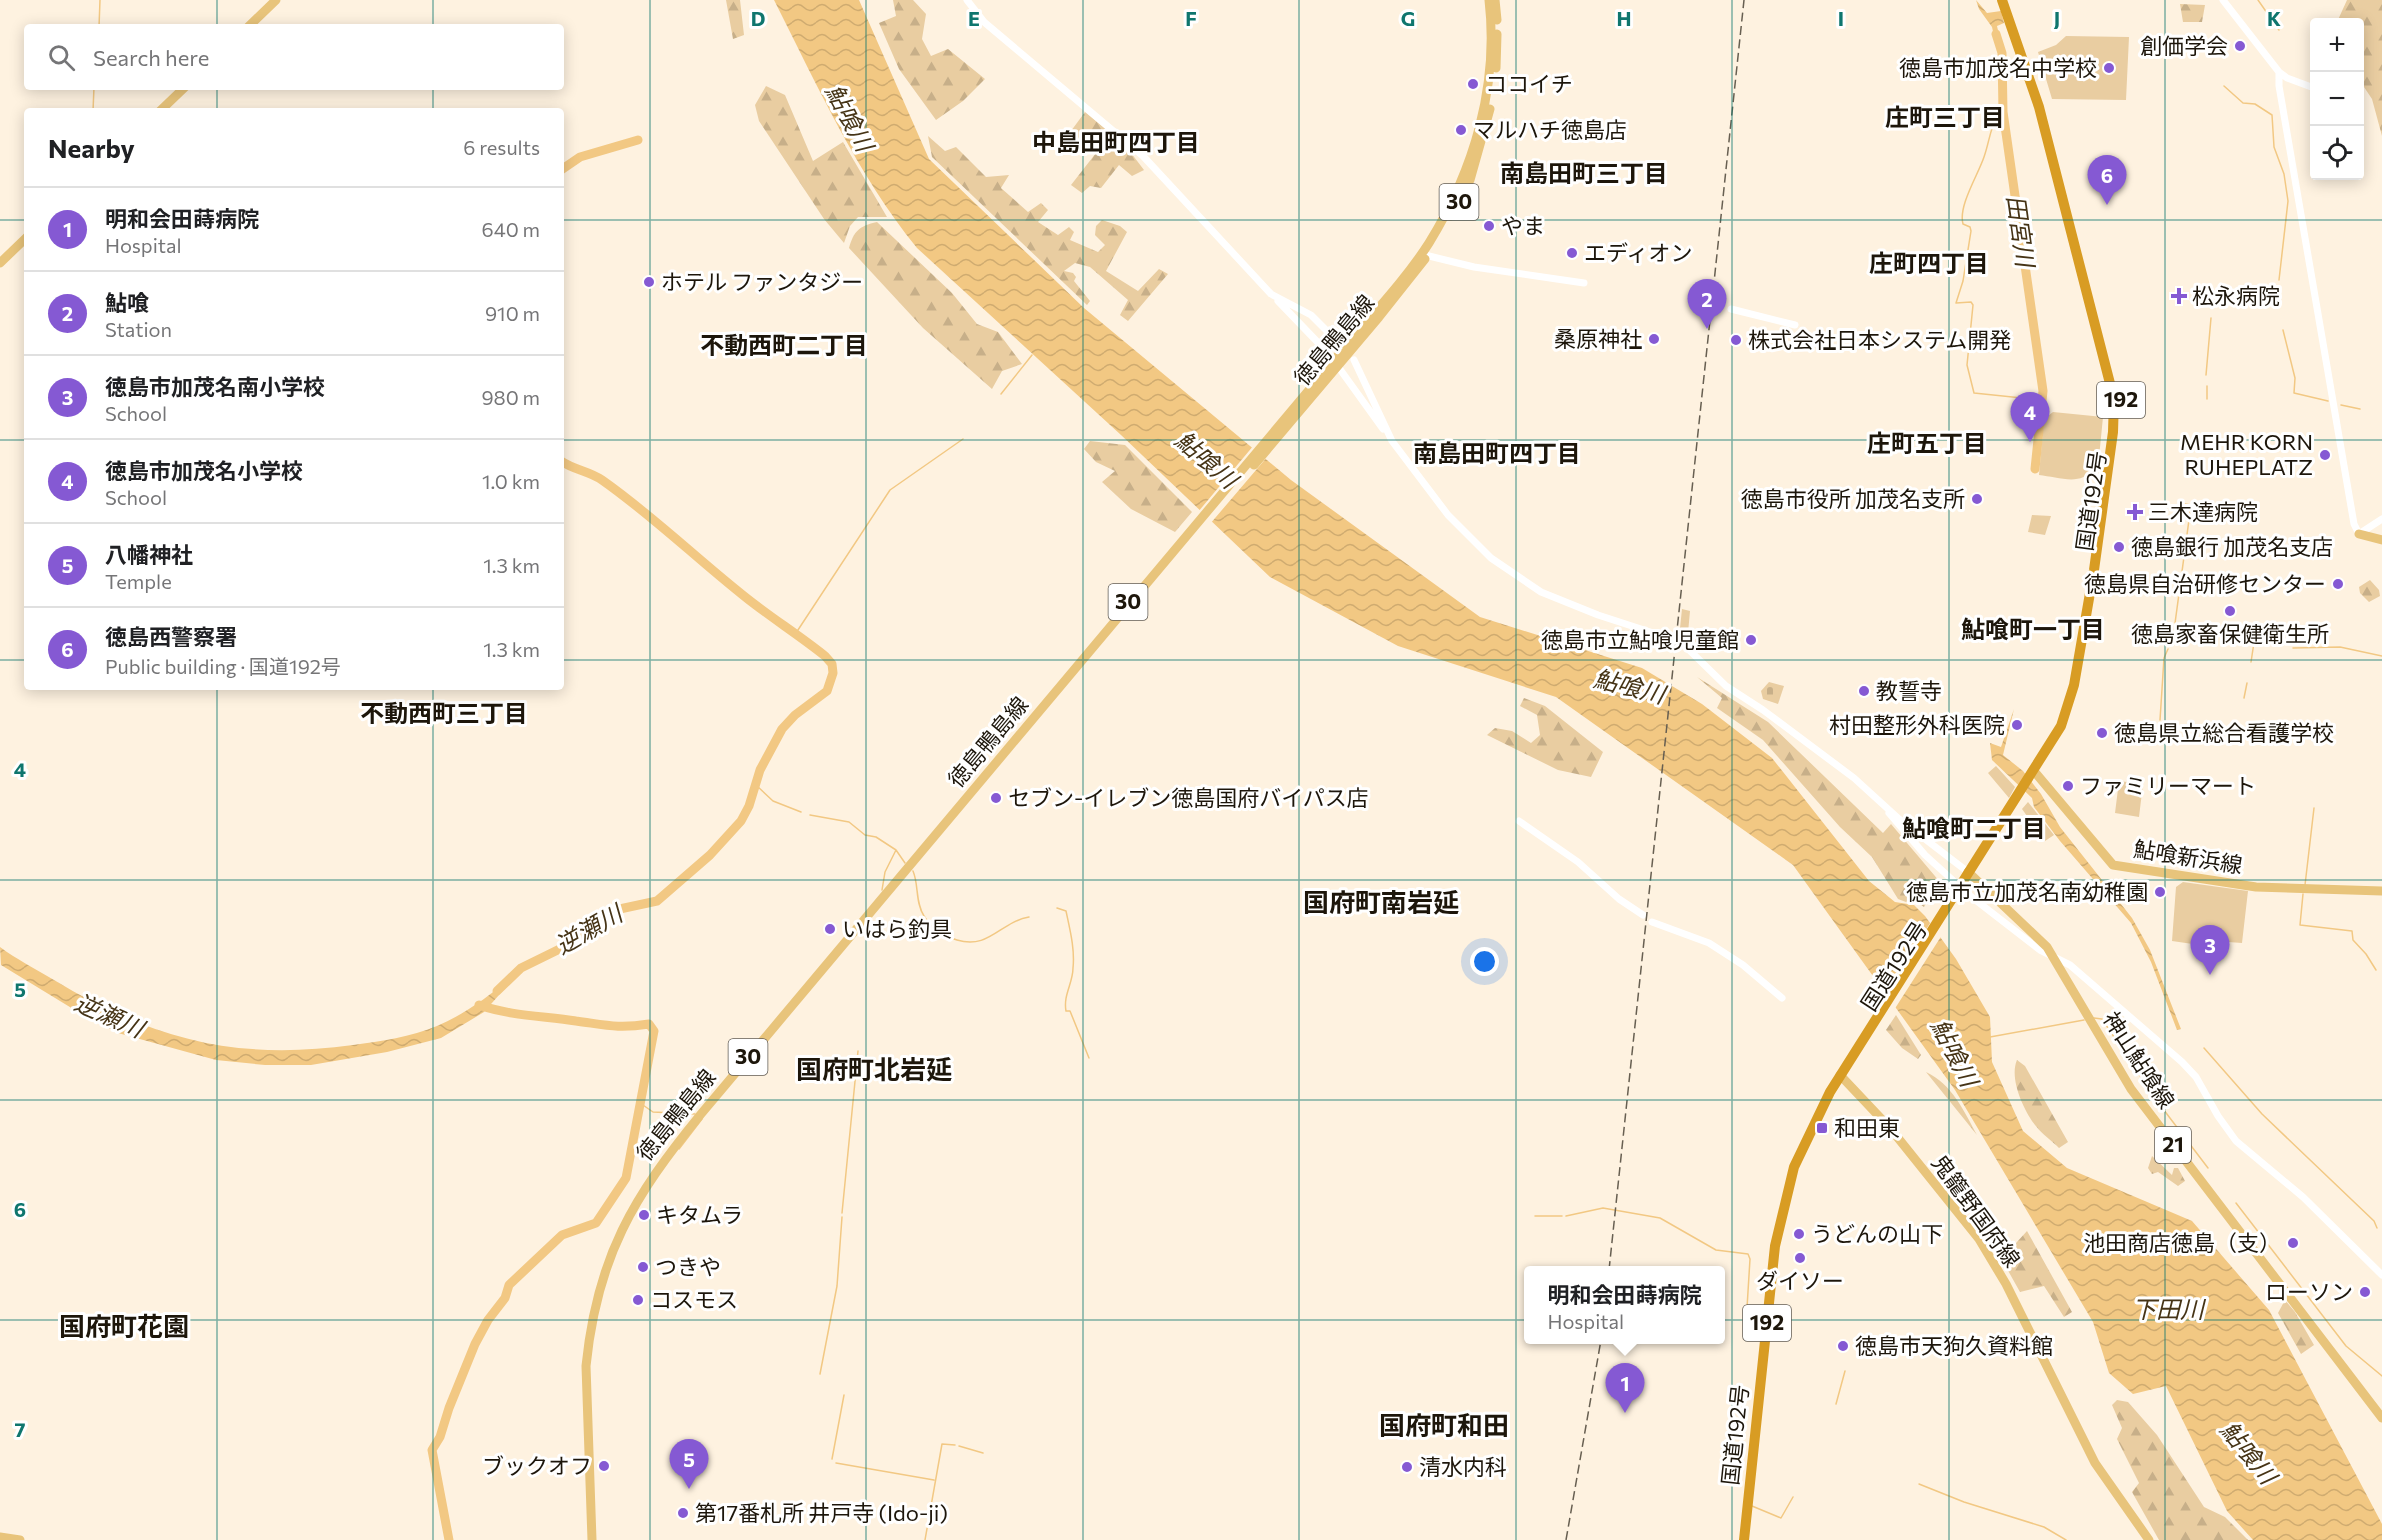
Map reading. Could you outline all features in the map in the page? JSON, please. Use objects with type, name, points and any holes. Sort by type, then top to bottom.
[{"type":"highway","name":"国道192号","points":[[1744,1540],[1775,1246],[1789,1194],[1821,1119],[1844,1074],[2034,775],[2061,726],[2074,686],[2094,570],[2115,411],[2096,321],[2039,107],[2009,10]]},
{"type":"main road","points":[[251,24],[276,0]]},
{"type":"main road","name":"徳島鴨島線","points":[[1424,255],[1459,189],[1480,129],[1490,70],[1489,0]]},
{"type":"main road","name":"徳島鴨島線","points":[[592,1540],[586,1366],[589,1341],[597,1292],[633,1207],[661,1162],[1089,650],[1171,558],[1335,365],[1424,255],[1470,180],[1486,130],[1496,70],[1495,0]]},
{"type":"main road","points":[[163,108],[182,90]]},
{"type":"main road","points":[[0,263],[24,240]]},
{"type":"main road","points":[[2359,534],[2382,540]]},
{"type":"main road","name":"鮎喰新浜線","points":[[2034,775],[2113,865],[2256,886],[2382,891]]},
{"type":"main road","name":"神山鮎喰線","points":[[1969,877],[2035,934],[2053,955],[2131,1089],[2382,1418]]},
{"type":"main road","name":"鬼籠野国府線","points":[[1844,1074],[1979,1239],[2006,1284],[2095,1463],[2149,1540]]},
{"type":"main road","points":[[0,1537],[20,1540]]},
{"type":"street","points":[[967,0],[984,22],[1143,156],[1335,365],[1462,532],[1510,573],[1550,596],[1598,615],[1681,642],[1726,686],[1763,710],[1854,778],[1969,877]]},
{"type":"street","points":[[2223,0],[2279,72],[2294,82],[2310,87]]},
{"type":"street","points":[[2279,72],[2279,86],[2354,524],[2359,534],[2382,519]]},
{"type":"street","points":[[1424,255],[1474,267],[1584,283]]},
{"type":"street","points":[[1271,294],[1311,315],[1338,342]]},
{"type":"street","points":[[1731,309],[1796,325]]},
{"type":"street","points":[[1354,360],[1392,441]]},
{"type":"street","points":[[1884,806],[1895,823],[1940,869],[2040,950],[2070,965],[2189,1068],[2218,1116],[2236,1140],[2303,1197],[2382,1275]]},
{"type":"street","points":[[1519,821],[1578,862],[1619,899],[1643,915]]},
{"type":"street","points":[[1652,922],[1709,943],[1743,965],[1782,998]]},
{"type":"green space","points":[[726,0],[740,0],[744,35],[733,39]]},
{"type":"green space","points":[[893,0],[913,0],[926,14],[922,39],[931,56],[948,49],[985,79],[963,101],[936,120],[899,69],[879,23],[896,16]]},
{"type":"green space","points":[[2347,0],[2382,0],[2382,136],[2372,99],[2364,87],[2364,18],[2339,18]]},
{"type":"green space","points":[[2180,4],[2205,5],[2202,22],[2183,22]]},
{"type":"green space","points":[[2066,36],[2129,37],[2126,100],[2052,99],[2038,52],[2056,45]]},
{"type":"green space","points":[[766,86],[785,95],[813,161],[843,142],[887,217],[858,217],[850,226],[844,243],[824,219],[759,121],[755,105]]},
{"type":"green space","points":[[1085,112],[1125,145],[1144,170],[1132,176],[1119,165],[1101,188],[1090,186],[1082,193],[1071,185],[1096,153],[1071,131]]},
{"type":"green space","points":[[928,136],[945,151],[956,147],[986,177],[1009,175],[1001,188],[1028,212],[1041,203],[1048,210],[1038,222],[1058,235],[1069,227],[1074,232],[1070,240],[1098,252],[1105,245],[1095,235],[1096,226],[1102,220],[1120,226],[1127,232],[1106,271],[1138,291],[1159,269],[1168,274],[1128,321],[1120,315],[1128,300],[1090,267],[1075,263],[1064,271],[1073,273],[1076,277],[1074,281],[1090,301],[1087,305],[932,157]]},
{"type":"green space","points":[[877,222],[952,293],[977,324],[998,332],[1022,364],[1002,371],[992,389],[923,328],[849,248],[858,230]]},
{"type":"green space","points":[[2053,412],[2103,417],[2098,468],[2092,468],[2088,474],[2076,479],[2039,475],[2044,419]]},
{"type":"green space","points":[[1090,441],[1125,445],[1192,512],[1175,532],[1131,509],[1102,482],[1115,471],[1096,462],[1084,449]]},
{"type":"green space","points":[[2032,515],[2051,516],[2045,535],[2028,532]]},
{"type":"green space","points":[[2370,580],[2379,590],[2380,596],[2369,602],[2360,593],[2359,587]]},
{"type":"green space","points":[[1682,609],[1690,611],[1688,633],[1731,651],[1679,638]]},
{"type":"green space","points":[[1697,677],[1768,722],[1883,833],[1891,824],[1940,882],[1924,907],[1912,898],[1906,902],[1898,899],[1872,857],[1840,827],[1763,740],[1717,708],[1722,698]]},
{"type":"green space","points":[[1769,682],[1784,686],[1778,704],[1763,699],[1761,691]]},
{"type":"green space","points":[[1524,698],[1545,706],[1603,752],[1591,777],[1558,770],[1487,735],[1495,728],[1512,731],[1531,743],[1540,735],[1537,715],[1520,706]]},
{"type":"green space","points":[[1996,766],[2015,787],[2009,798],[1988,773]]},
{"type":"green space","points":[[2119,781],[2143,784],[2139,817],[2115,813]]},
{"type":"green space","points":[[2028,802],[2054,835],[2045,841],[2022,809]]},
{"type":"green space","points":[[2183,882],[2248,891],[2242,943],[2228,942],[2227,949],[2172,941],[2176,887]]},
{"type":"green space","points":[[1896,1015],[1921,1055],[1918,1059],[1902,1048],[1886,1030]]},
{"type":"green space","points":[[2017,1060],[2025,1066],[2068,1142],[2059,1148],[2035,1125],[2026,1111],[2016,1084]]},
{"type":"green space","points":[[1926,1072],[1950,1091],[1977,1135]]},
{"type":"green space","points":[[2152,1156],[2172,1175],[2174,1168],[2178,1168],[2185,1181],[2178,1186],[2158,1172],[2152,1174],[2148,1168]]},
{"type":"green space","points":[[2027,1231],[2072,1312],[2064,1317],[2044,1286],[2020,1292],[2006,1267],[2010,1262],[2006,1254]]},
{"type":"green space","points":[[2285,1300],[2295,1312],[2314,1345],[2301,1354],[2278,1313]]},
{"type":"green space","points":[[2117,1400],[2128,1402],[2157,1435],[2204,1507],[2225,1517],[2248,1540],[2159,1540],[2132,1492],[2139,1483],[2117,1439],[2122,1428],[2112,1405]]},
{"type":"water","name":"下田川","points":[[774,0],[859,0],[929,159],[1084,308],[1291,480],[1480,617],[1642,668],[1702,704],[1772,758],[1869,881],[1895,902],[1914,905],[1925,916],[1956,959],[1990,1017],[1992,1062],[2023,1131],[2067,1168],[2192,1221],[2269,1310],[2382,1524],[2382,1540],[2253,1540],[2227,1511],[2166,1386],[2133,1394],[2109,1373],[2093,1322],[1955,1090],[1793,865],[1556,697],[1398,646],[1270,577],[1121,435],[917,248],[875,190],[839,128]]},
{"type":"water","points":[[1976,0],[1987,13],[2001,11],[2004,23],[1997,26],[2001,44],[1996,45],[1992,27],[1979,9]]},
{"type":"water","points":[[2014,709],[2003,755],[2023,771],[2041,794],[2060,827],[2132,918],[2150,950],[2181,1029],[2177,1030],[2151,962],[2131,923],[2060,841],[2034,807],[2032,798],[1992,760],[1990,743],[2001,747]]},
{"type":"water","points":[[0,947],[91,1001],[126,1018],[197,1041],[271,1050],[353,1045],[427,1030],[470,1008],[520,971],[484,1012],[441,1038],[387,1052],[311,1065],[265,1065],[216,1060],[118,1033],[78,1012],[1,965]]},
{"type":"pier","points":[[1254,445],[1268,456],[1210,524],[1198,512]]},
{"type":"pier","points":[[1932,920],[1942,935],[1894,1010],[1884,996]]},
{"type":"waterway","points":[[99,24],[100,0]]},
{"type":"waterway","points":[[2258,0],[2279,30]]},
{"type":"waterway","name":"田宮川","points":[[1996,34],[2002,53],[2003,112],[2043,391],[2035,469]]},
{"type":"waterway","points":[[2224,86],[2243,103],[2255,104],[2272,115],[2274,147],[2284,174],[2288,201],[2279,280]]},
{"type":"waterway","points":[[93,108],[94,90]]},
{"type":"waterway","points":[[1997,116],[1984,157],[1963,208],[1963,224],[1970,227],[1971,231],[1963,281],[1956,303],[1971,302],[1973,305],[1967,365],[1974,393],[2042,400]]},
{"type":"waterway","name":"逆瀬川","points":[[564,168],[580,157],[638,140]]},
{"type":"waterway","points":[[2206,375],[2211,318]]},
{"type":"waterway","points":[[2283,330],[2295,378],[2294,393],[2328,401]]},
{"type":"waterway","points":[[1001,394],[1032,355]]},
{"type":"waterway","points":[[2207,386],[2207,399]]},
{"type":"waterway","points":[[2341,405],[2360,409]]},
{"type":"waterway","points":[[796,633],[890,490],[963,439]]},
{"type":"waterway","name":"逆瀬川","points":[[497,991],[521,968],[576,941],[615,910],[657,901],[710,855],[741,821],[749,806],[760,770],[782,729],[795,715],[827,691],[833,673],[832,664],[825,656],[744,596],[620,493],[597,477],[564,462]]},
{"type":"waterway","points":[[2173,638],[2191,505],[2178,503]]},
{"type":"waterway","points":[[2251,662],[2255,636]]},
{"type":"waterway","points":[[2293,648],[2340,647],[2382,656]]},
{"type":"waterway","points":[[2160,720],[2164,658],[2168,649]]},
{"type":"waterway","points":[[2244,698],[2247,683]]},
{"type":"waterway","points":[[757,786],[773,801],[801,812]]},
{"type":"waterway","points":[[2305,885],[2314,808]]},
{"type":"waterway","points":[[810,815],[849,822],[865,835],[876,837],[896,850],[905,863]]},
{"type":"waterway","points":[[882,890],[885,872],[896,850]]},
{"type":"waterway","points":[[913,871],[919,905],[924,916],[934,928],[957,940],[978,941],[1029,917]]},
{"type":"waterway","points":[[2303,894],[2300,925],[2352,931],[2353,940],[2376,970]]},
{"type":"waterway","points":[[1057,908],[1066,911],[1073,947],[1073,973],[1065,1005],[1066,1011],[1070,1011],[1089,1058]]},
{"type":"waterway","points":[[449,1540],[432,1450],[440,1437],[475,1344],[488,1320],[505,1298],[509,1285],[562,1235],[596,1223],[626,1178],[654,1031],[649,1024],[604,1025],[515,1014],[479,1005]]},
{"type":"waterway","points":[[2094,1018],[2102,1019],[2157,1101],[2208,1168]]},
{"type":"waterway","points":[[1990,1037],[2084,1020]]},
{"type":"waterway","points":[[2204,1048],[2262,1114],[2374,1221],[2377,1228]]},
{"type":"waterway","points":[[842,1213],[858,1051]]},
{"type":"waterway","points":[[640,1103],[653,1112],[695,1114]]},
{"type":"waterway","points":[[679,1149],[702,1119]]},
{"type":"waterway","points":[[2236,1203],[2346,1346],[2382,1376]]},
{"type":"waterway","points":[[1566,1216],[1603,1208],[1660,1218],[1716,1250],[1748,1254],[1750,1259],[1746,1324]]},
{"type":"waterway","points":[[1535,1216],[1562,1216]]},
{"type":"waterway","points":[[820,1374],[837,1286],[842,1217]]},
{"type":"waterway","points":[[1836,1404],[1845,1371]]},
{"type":"waterway","points":[[832,1459],[844,1395]]},
{"type":"waterway","points":[[925,1540],[942,1444],[955,1445]]},
{"type":"waterway","points":[[959,1446],[983,1453]]},
{"type":"waterway","points":[[836,1463],[934,1480]]},
{"type":"waterway","points":[[1919,1484],[1964,1502],[2044,1527],[2066,1540]]},
{"type":"waterway","points":[[1752,1506],[1781,1518],[1793,1497]]},
{"type":"railway","points":[[1609,1266],[1744,0]]},
{"type":"railway","points":[[1566,1540],[1600,1344]]},
{"type":"place","name":"創価学会","points":[[2240,46]]},
{"type":"place","name":"徳島市加茂名中学校","points":[[2109,68]]},
{"type":"place","name":"ココイチ","points":[[1473,84]]},
{"type":"place","name":"マルハチ徳島店","points":[[1461,130]]},
{"type":"place","name":"徳島西警察署","points":[[2107,205]]},
{"type":"place","name":"やま","points":[[1489,226]]},
{"type":"place","name":"エディオン","points":[[1572,253]]},
{"type":"place","name":"ホテル ファンタジー","points":[[649,282]]},
{"type":"place","name":"松永病院","points":[[2179,296]]},
{"type":"place","name":"鮎喰","points":[[1707,329]]},
{"type":"place","name":"桑原神社","points":[[1654,339]]},
{"type":"place","name":"株式会社日本システム開発","points":[[1736,340]]},
{"type":"place","name":"徳島市加茂名小学校","points":[[2030,442]]},
{"type":"place","name":"MEHR KORN RUHEPLATZ","points":[[2325,455]]},
{"type":"place","name":"徳島市役所 加茂名支所","points":[[1977,499]]},
{"type":"place","name":"三木達病院","points":[[2135,512]]},
{"type":"place","name":"徳島銀行 加茂名支店","points":[[2119,547]]},
{"type":"place","name":"徳島県自治研修センター","points":[[2338,584]]},
{"type":"place","name":"徳島家畜保健衛生所","points":[[2230,611]]},
{"type":"place","name":"徳島市立鮎喰児童館","points":[[1751,640]]},
{"type":"place","name":"教誓寺","points":[[1864,691]]},
{"type":"place","name":"村田整形外科医院","points":[[2017,725]]},
{"type":"place","name":"徳島県立総合看護学校","points":[[2102,733]]},
{"type":"place","name":"ファミリーマート","points":[[2068,786]]},
{"type":"place","name":"セブン-イレブン徳島国府バイパス店","points":[[996,798]]},
{"type":"place","name":"徳島市立加茂名南幼稚園","points":[[2160,892]]},
{"type":"place","name":"いはら釣具","points":[[830,929]]},
{"type":"place","name":"徳島市加茂名南小学校","points":[[2210,975]]},
{"type":"place","name":"和田東","points":[[1822,1128]]},
{"type":"place","name":"キタムラ","points":[[644,1215]]},
{"type":"place","name":"うどんの山下","points":[[1799,1234]]},
{"type":"place","name":"池田商店徳島（支）","points":[[2293,1243]]},
{"type":"place","name":"ダイソー","points":[[1800,1258]]},
{"type":"place","name":"つきや","points":[[643,1267]]},
{"type":"place","name":"ローソン","points":[[2365,1292]]},
{"type":"place","name":"コスモス","points":[[638,1300]]},
{"type":"place","name":"徳島市天狗久資料館","points":[[1843,1346]]},
{"type":"place","name":"明和会田蒔病院","points":[[1625,1413]]},
{"type":"place","name":"ブックオフ","points":[[604,1466]]},
{"type":"place","name":"清水内科","points":[[1407,1467]]},
{"type":"place","name":"八幡神社","points":[[689,1489]]},
{"type":"place","name":"第17番札所 井戸寺 (Ido-ji)","points":[[683,1513]]},
{"type":"district","name":"庄町三丁目","points":[[1945,118]]},
{"type":"district","name":"中島田町四丁目","points":[[1116,143]]},
{"type":"district","name":"南島田町三丁目","points":[[1584,174]]},
{"type":"district","name":"庄町四丁目","points":[[1929,264]]},
{"type":"district","name":"不動西町二丁目","points":[[784,346]]},
{"type":"district","name":"庄町五丁目","points":[[1927,444]]},
{"type":"district","name":"南島田町四丁目","points":[[1497,454]]},
{"type":"district","name":"鮎喰町一丁目","points":[[2033,630]]},
{"type":"district","name":"不動西町三丁目","points":[[444,714]]},
{"type":"district","name":"鮎喰町二丁目","points":[[1974,829]]},
{"type":"district","name":"国府町南岩延","points":[[1381,903]]},
{"type":"district","name":"国府町北岩延","points":[[874,1070]]},
{"type":"district","name":"国府町花園","points":[[124,1327]]},
{"type":"district","name":"国府町和田","points":[[1444,1426]]},
{"type":"water label","name":"鮎喰川","points":[[849,118]]},
{"type":"water label","name":"鮎喰川","points":[[1206,460]]},
{"type":"water label","name":"鮎喰川","points":[[1629,687]]},
{"type":"water label","name":"鮎喰川","points":[[1954,1053]]},
{"type":"water label","name":"鮎喰川","points":[[2248,1453]]}]
